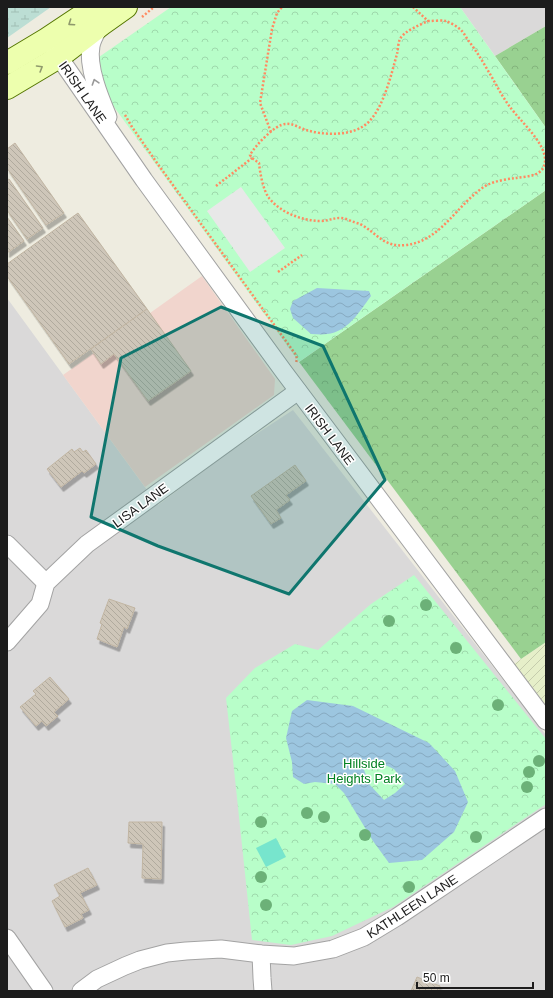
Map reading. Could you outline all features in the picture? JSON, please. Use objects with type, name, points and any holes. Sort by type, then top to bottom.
[{"type":"main road","points":[[7,63],[47,39],[98,15],[134,12]]},
{"type":"main road","points":[[7,88],[59,57],[98,15]]},
{"type":"street","name":"IRISH LANE","points":[[98,15],[95,35],[91,48],[93,76],[102,104],[119,145]]},
{"type":"street","name":"IRISH LANE","points":[[47,39],[119,145],[284,372],[546,721]]},
{"type":"street","name":"LISA LANE","points":[[46,583],[87,544],[298,391]]},
{"type":"street","points":[[7,544],[46,583],[40,604],[7,642]]},
{"type":"street","name":"KATHLEEN LANE","points":[[81,991],[98,979],[125,966],[140,960],[168,953],[221,949],[294,956],[333,948],[364,937],[397,917],[546,817]]},
{"type":"street","points":[[7,938],[44,991]]},
{"type":"street","points":[[262,954],[263,991]]},
{"type":"path","points":[[134,12],[154,7]]},
{"type":"path","points":[[271,132],[260,103],[272,29],[277,13],[282,7]]},
{"type":"path","points":[[413,7],[428,21]]},
{"type":"path","points":[[428,21],[445,21],[455,26],[461,30],[478,53],[509,106],[534,135],[543,149],[545,163],[539,172],[530,177],[492,183],[473,195],[433,234],[423,240],[405,245],[396,245],[385,242],[360,225],[342,217],[321,221],[304,220],[290,215],[279,207],[269,197],[260,172],[259,163],[250,155],[254,148],[271,132],[284,124],[291,124],[306,130],[335,133],[348,132],[363,126],[373,117],[380,106],[388,85],[400,39],[410,30],[428,21]]},
{"type":"path","points":[[124,114],[157,163],[296,355],[296,362],[284,372]]},
{"type":"path","points":[[216,186],[252,158]]},
{"type":"path","points":[[278,272],[302,254]]},
{"type":"highlighted area","points":[[221,307],[323,346],[385,480],[289,594],[158,546],[91,517],[121,358]]},
{"type":"shaded area","points":[[460,7],[546,7],[546,26],[495,56]]},
{"type":"shaded area","points":[[241,187],[285,248],[250,272],[207,211]]},
{"type":"shaded area","points":[[202,276],[275,379],[274,395],[145,487],[63,375]]},
{"type":"shaded area","points":[[7,298],[158,505],[229,452],[293,410],[501,677],[546,735],[546,991],[7,991]]},
{"type":"shaded area","points":[[276,838],[286,857],[266,867],[256,848]]},
{"type":"green space","points":[[7,7],[51,7],[7,38]]},
{"type":"green space","points":[[171,7],[460,7],[546,128],[546,190],[299,362],[109,100],[100,75],[99,57]]},
{"type":"green space","points":[[546,26],[546,128],[495,56]]},
{"type":"green space","points":[[546,190],[546,642],[521,659],[299,362]]},
{"type":"green space","name":"Hillside Heights Park","points":[[414,575],[546,739],[546,804],[393,907],[332,936],[291,945],[252,940],[226,698],[255,668],[295,644],[318,650],[371,604]]},
{"type":"green space","points":[[546,642],[546,705],[514,664]]},
{"type":"water","points":[[317,288],[369,291],[371,296],[357,315],[341,329],[327,334],[311,334],[293,318],[290,309],[293,301]]},
{"type":"water","points":[[307,700],[353,706],[429,743],[455,771],[468,802],[454,832],[422,860],[389,863],[373,841],[344,793],[335,784],[315,782],[304,784],[293,777],[292,762],[286,738],[292,711]],"holes":[[[378,762],[394,769],[405,784],[384,800],[369,784],[362,764]]]},
{"type":"building","points":[[15,143],[64,213],[46,225],[7,168],[7,149]]},
{"type":"building","points":[[9,179],[43,228],[27,239],[7,210],[7,180]]},
{"type":"building","points":[[78,213],[147,309],[69,364],[7,276],[7,264]]},
{"type":"building","points":[[7,217],[24,241],[7,253]]},
{"type":"building","points":[[147,309],[191,371],[148,401],[114,354],[101,364],[91,349]]},
{"type":"building","points":[[80,448],[83,452],[86,450],[96,464],[84,473],[82,471],[61,487],[47,469],[72,449],[74,452]]},
{"type":"building","points":[[295,465],[306,481],[286,495],[290,500],[276,510],[281,518],[271,524],[251,496]]},
{"type":"building","points":[[109,599],[135,608],[127,629],[124,627],[117,647],[97,639],[102,624],[100,623]]},
{"type":"building","points":[[50,677],[69,699],[54,712],[58,716],[46,726],[42,721],[36,726],[20,707],[36,694],[33,691]]},
{"type":"building","points":[[129,822],[162,822],[161,879],[142,878],[143,844],[128,843]]},
{"type":"building","points":[[88,868],[97,885],[80,893],[89,910],[81,914],[83,918],[65,927],[52,901],[60,896],[54,885]]},
{"type":"building","points":[[417,977],[440,986],[439,991],[411,991]]}]
